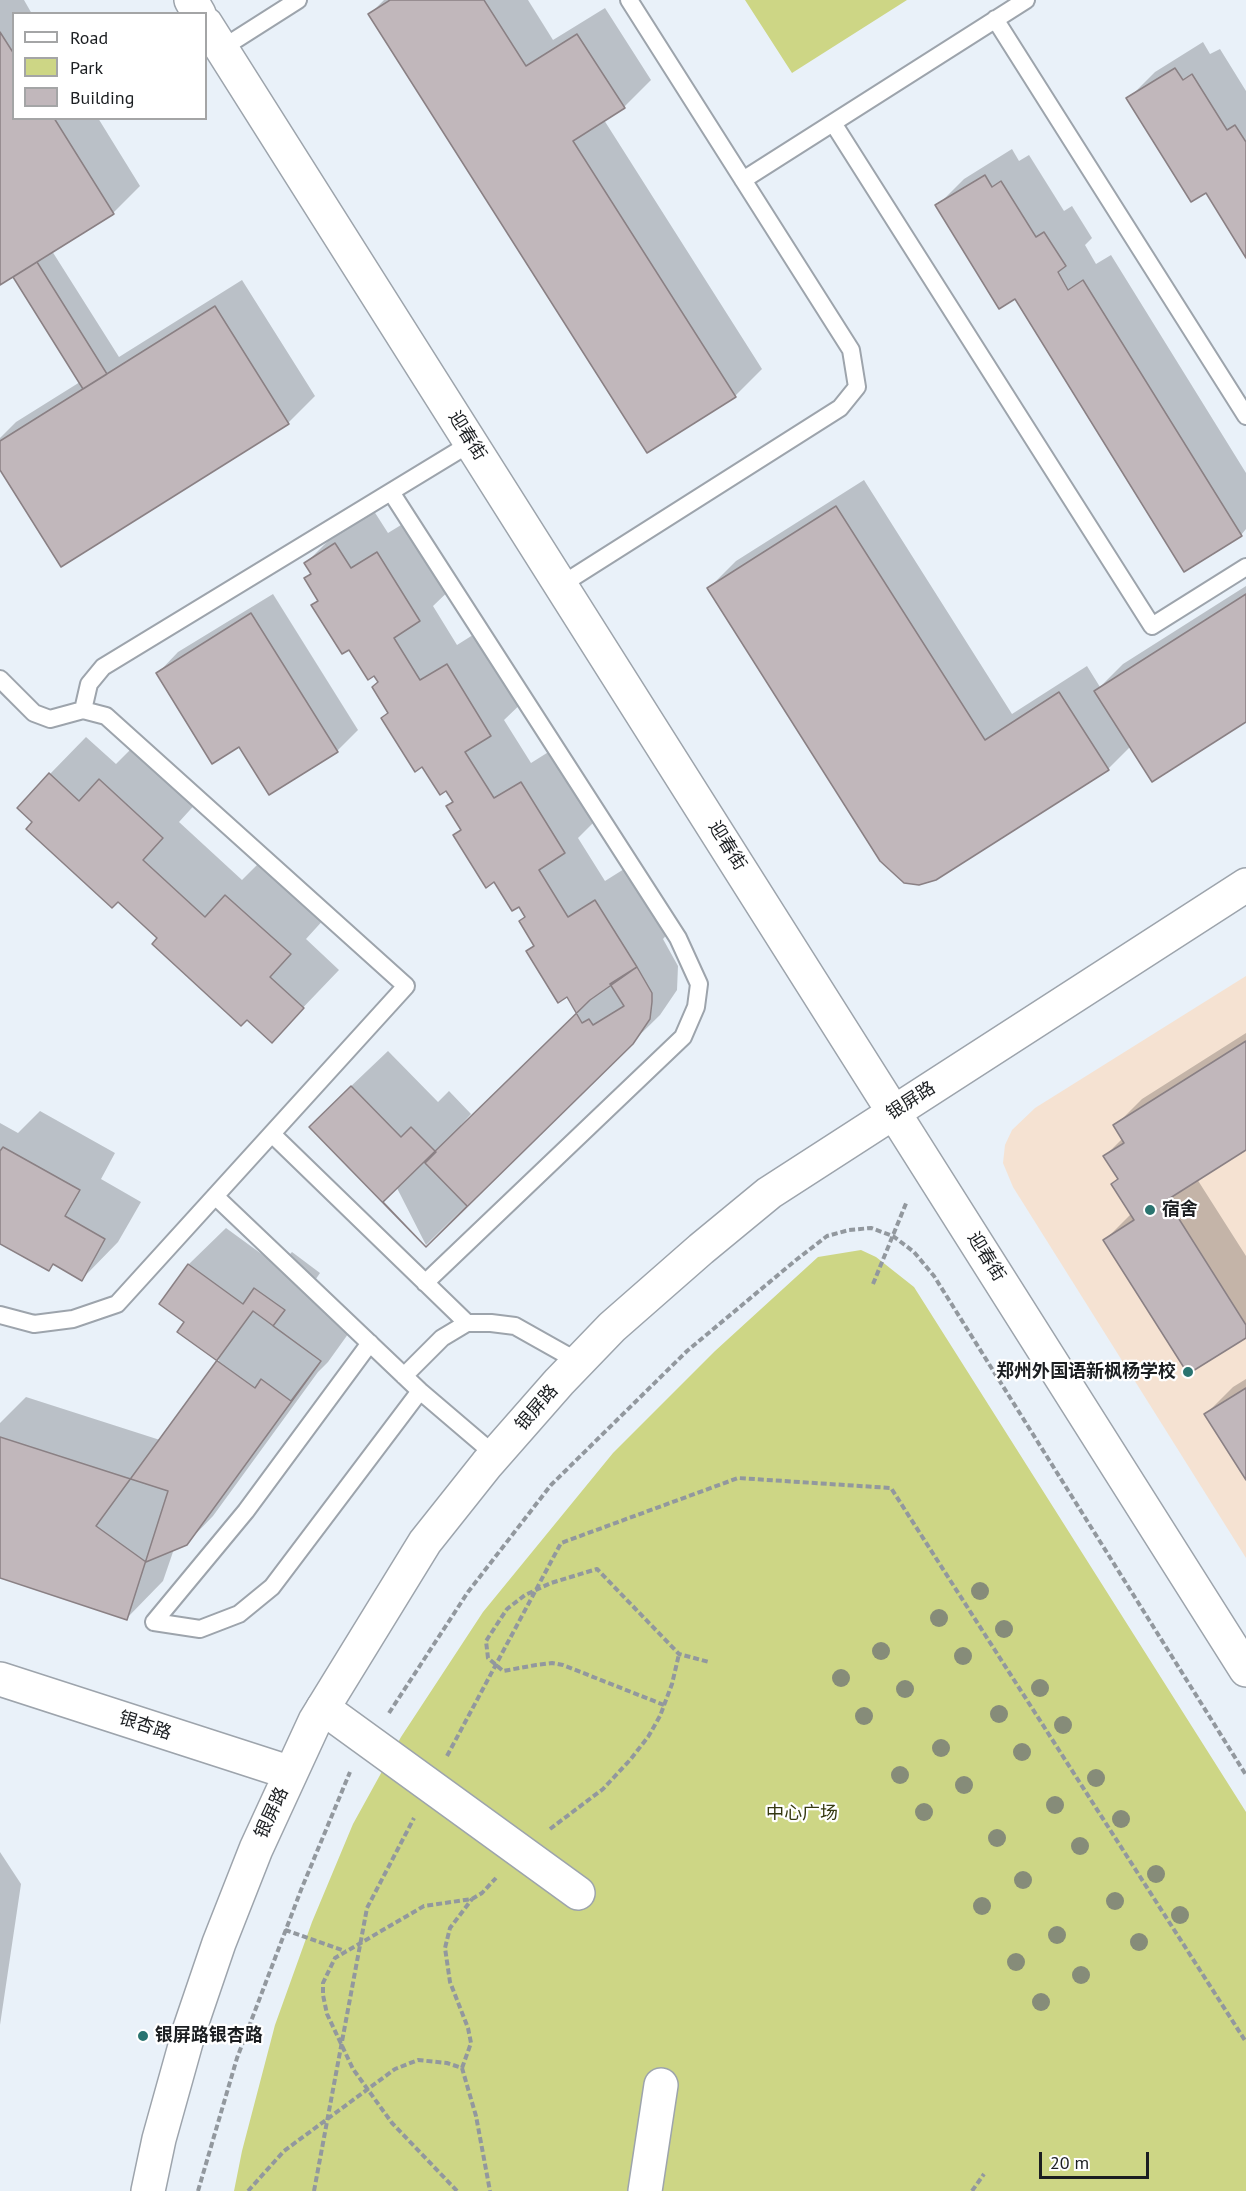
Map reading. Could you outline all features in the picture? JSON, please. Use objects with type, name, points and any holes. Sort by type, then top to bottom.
[{"type":"street","name":"迎春街","points":[[214,36],[1246,1670]]},
{"type":"street","name":"银屏路","points":[[148,2191],[162,2128],[204,1986],[256,1849],[291,1773],[323,1708],[425,1542],[495,1455],[579,1362],[630,1311],[769,1193],[1246,885]]},
{"type":"street","name":"银杏路","points":[[0,1679],[291,1773]]},
{"type":"street","points":[[323,1708],[578,1893]]},
{"type":"street","points":[[645,2191],[661,2085]]},
{"type":"lane","points":[[214,36],[298,0]]},
{"type":"lane","points":[[561,585],[840,408],[857,387],[851,350],[629,0]]},
{"type":"lane","points":[[743,180],[1026,0]]},
{"type":"lane","points":[[995,20],[1246,416]]},
{"type":"lane","points":[[833,123],[1152,627],[1246,567]]},
{"type":"lane","points":[[82,710],[89,684],[103,667],[471,443]]},
{"type":"lane","points":[[391,492],[678,938],[699,984],[696,1008],[683,1037],[425,1283]]},
{"type":"lane","points":[[0,679],[34,713],[50,719],[82,710],[106,716],[406,986],[117,1304],[73,1319],[34,1324],[0,1315]]},
{"type":"lane","points":[[272,1134],[467,1323]]},
{"type":"lane","points":[[215,1196],[404,1376],[495,1455]]},
{"type":"lane","points":[[404,1376],[442,1338],[467,1323],[515,1326],[579,1362]]},
{"type":"lane","points":[[370,1343],[246,1510],[154,1622],[200,1629],[239,1614],[272,1587],[420,1390]]},
{"type":"path","points":[[873,1284],[925,1159]]},
{"type":"path","points":[[198,2191],[237,2058],[285,1930],[352,1768],[369,1742],[468,1592],[551,1485],[687,1351],[827,1236],[849,1230],[871,1228],[893,1236],[914,1252],[934,1276],[1246,1775]]},
{"type":"path","points":[[314,2191],[367,1908],[561,1543],[738,1478],[891,1488],[1246,2042]]},
{"type":"path","points":[[664,1705],[563,1665],[544,1664],[503,1671],[488,1658],[486,1641],[507,1610],[525,1595],[551,1583],[597,1569],[679,1654],[709,1662]]},
{"type":"path","points":[[490,2191],[476,2116],[462,2068],[471,2043],[468,2028],[450,1982],[445,1948],[450,1928],[472,1899],[482,1893],[522,1852],[603,1789],[648,1737],[672,1684],[679,1654]]},
{"type":"path","points":[[457,2191],[392,2123],[353,2069],[327,2014],[323,1983],[335,1958],[424,1906],[472,1899]]},
{"type":"path","points":[[285,1930],[346,1952]]},
{"type":"path","points":[[248,2191],[284,2151],[395,2069],[418,2060],[447,2063],[462,2068]]},
{"type":"path","points":[[972,2191],[984,2174]]},
{"type":"shaded area","name":"郑州外国语新枫杨学校","points":[[1246,976],[1246,1558],[1013,1187],[1003,1163],[1005,1145],[1012,1130],[1035,1108]]},
{"type":"green space","points":[[745,0],[907,0],[792,73]]},
{"type":"green space","name":"中心广场","points":[[861,1250],[876,1257],[914,1287],[1246,1812],[1246,2191],[234,2191],[242,2151],[275,2025],[312,1922],[353,1824],[401,1737],[483,1612],[613,1453],[715,1351],[818,1257]]},
{"type":"building","points":[[390,0],[484,0],[526,66],[577,34],[625,108],[573,141],[736,397],[647,453],[368,14]]},
{"type":"building","points":[[0,32],[12,51],[12,120],[55,120],[114,214],[0,285]]},
{"type":"building","points":[[1175,68],[1183,80],[1192,74],[1227,130],[1235,125],[1246,142],[1246,258],[1206,193],[1191,202],[1126,98]]},
{"type":"building","points":[[985,175],[992,187],[1001,181],[1036,237],[1044,232],[1066,266],[1058,272],[1068,290],[1083,280],[1242,536],[1184,572],[1015,299],[999,309],[935,205]]},
{"type":"building","points":[[37,262],[107,374],[83,389],[13,277]]},
{"type":"building","points":[[215,306],[289,424],[61,567],[0,470],[0,441]]},
{"type":"building","points":[[836,506],[985,740],[1059,692],[1109,770],[936,880],[919,885],[904,883],[880,861],[707,588]]},
{"type":"building","points":[[335,543],[351,568],[377,552],[420,621],[394,638],[420,680],[447,664],[491,736],[465,752],[494,798],[521,782],[565,853],[539,870],[568,917],[595,900],[637,967],[610,984],[624,1006],[593,1025],[589,1019],[582,1023],[567,997],[558,1003],[526,951],[534,946],[519,921],[525,917],[519,907],[512,911],[494,882],[486,888],[453,835],[461,830],[446,806],[453,802],[446,791],[440,795],[422,767],[415,772],[381,718],[388,713],[372,687],[378,682],[374,676],[368,680],[349,650],[342,654],[311,605],[318,601],[304,578],[311,574],[304,563]]},
{"type":"building","points":[[1246,594],[1246,722],[1152,782],[1094,691]]},
{"type":"building","points":[[251,613],[338,752],[269,795],[239,747],[212,764],[156,673]]},
{"type":"building","points":[[49,773],[79,801],[99,779],[163,838],[143,860],[205,917],[225,895],[291,954],[270,977],[304,1008],[272,1043],[247,1020],[241,1026],[152,944],[157,938],[118,902],[112,908],[26,829],[32,822],[17,808]]},
{"type":"building","points":[[637,967],[652,993],[652,1002],[650,1019],[633,1044],[426,1247],[383,1202],[590,1000]]},
{"type":"building","name":"宿舍","points":[[1246,1041],[1246,1150],[1167,1200],[1246,1325],[1246,1338],[1188,1374],[1103,1240],[1134,1220],[1111,1184],[1118,1179],[1103,1156],[1124,1143],[1113,1125]]},
{"type":"building","points":[[351,1086],[401,1137],[411,1127],[436,1152],[425,1163],[467,1206],[426,1247],[309,1127]]},
{"type":"building","points":[[3,1147],[80,1190],[65,1216],[105,1239],[82,1281],[53,1264],[49,1271],[0,1244],[0,1151]]},
{"type":"building","points":[[188,1264],[243,1304],[254,1288],[285,1310],[273,1326],[321,1361],[291,1401],[261,1379],[255,1388],[177,1332],[184,1322],[159,1304]]},
{"type":"building","points":[[253,1311],[321,1361],[187,1545],[146,1562],[96,1526]]},
{"type":"building","points":[[1246,1388],[1246,1480],[1204,1414]]},
{"type":"building","points":[[0,1437],[168,1491],[127,1620],[0,1578]]},
{"type":"place","name":"宿舍","points":[[1150,1210]]},
{"type":"place","name":"郑州外国语新枫杨学校","points":[[1188,1372]]},
{"type":"place","name":"银屏路银杏路","points":[[143,2036]]}]
